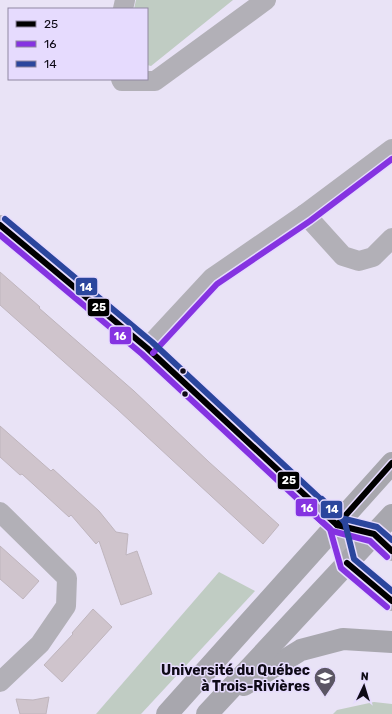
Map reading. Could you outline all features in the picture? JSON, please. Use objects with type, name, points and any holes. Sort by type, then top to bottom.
[{"type":"main road","points":[[167,714],[392,463]]},
{"type":"main road","points":[[212,709],[392,514]]},
{"type":"main road","points":[[212,709],[256,677],[301,650],[343,639],[392,642]]},
{"type":"street","points":[[122,80],[155,80],[266,0]]},
{"type":"street","points":[[147,348],[212,278],[305,214],[392,149]]},
{"type":"street","points":[[305,214],[343,256],[359,261],[373,257],[392,238]]},
{"type":"street","points":[[0,225],[147,348],[337,525],[374,534],[392,551]]},
{"type":"street","points":[[0,512],[66,578],[66,606],[40,644],[0,682]]},
{"type":"street","points":[[337,525],[347,563],[392,601]]},
{"type":"shaded area","points":[[136,0],[233,0],[151,66],[148,65],[148,8],[134,8]]},
{"type":"shaded area","points":[[219,572],[255,591],[141,714],[96,714]]},
{"type":"shaded area","points":[[374,702],[392,704],[392,714],[333,714],[337,710]]},
{"type":"building","points":[[0,272],[134,391],[209,462],[279,525],[263,544],[117,409],[0,305]]},
{"type":"building","points":[[0,426],[51,471],[53,469],[99,511],[116,532],[128,534],[126,555],[137,551],[152,594],[121,605],[99,541],[96,544],[71,515],[69,517],[22,474],[20,475],[0,457]]},
{"type":"building","points":[[0,546],[39,581],[23,599],[0,579]]},
{"type":"building","points":[[93,609],[112,627],[62,682],[44,665],[73,634],[72,633]]},
{"type":"building","points":[[49,697],[46,714],[20,714],[16,699],[33,700]]},
{"type":"transit line","name":"16","points":[[153,353],[217,284],[310,221],[392,159]]},
{"type":"transit line","name":"14","points":[[5,219],[152,342],[342,519],[345,523],[354,559],[392,591]]},
{"type":"transit line","name":"25","points":[[0,225],[147,348],[337,525],[374,534],[392,551]]},
{"type":"transit line","name":"16","points":[[0,235],[142,354],[332,531],[370,541],[387,557]]},
{"type":"transit line","name":"25","points":[[337,525],[392,463]]},
{"type":"transit line","name":"14","points":[[322,499],[341,518],[377,527],[392,540]]},
{"type":"transit line","name":"16","points":[[311,512],[330,529],[341,568],[387,607]]},
{"type":"transit line","name":"25","points":[[347,563],[392,601]]},
{"type":"place","name":"Université du Québec à Trois-Rivières","points":[[325,698]]}]
